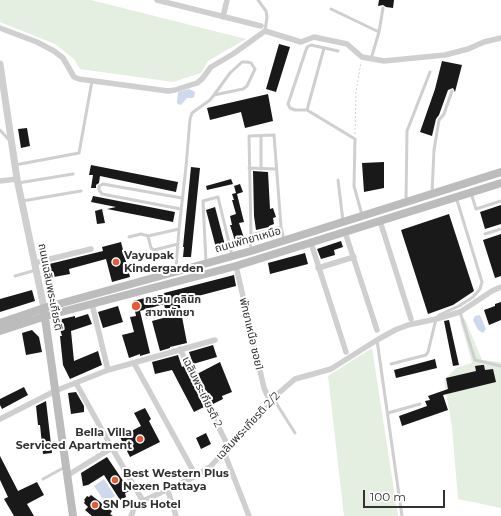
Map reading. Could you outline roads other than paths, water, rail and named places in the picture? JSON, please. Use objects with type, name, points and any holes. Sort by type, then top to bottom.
[{"type":"main road","name":"ถนนพัทยาเหนือ","points":[[0,323],[45,312],[178,271],[251,251],[501,172]]},
{"type":"main road","name":"ถนนพัทยาเหนือ","points":[[0,331],[45,312],[92,304],[236,266],[501,183]]},
{"type":"main road","name":"ถนนเฉลิมพระเกียรติ","points":[[45,312],[73,516]]},
{"type":"street","points":[[157,0],[223,17],[301,42],[314,37],[347,44],[362,57],[384,61],[445,56],[501,38]]},
{"type":"street","points":[[223,17],[228,0]]},
{"type":"street","points":[[0,28],[37,42],[54,51],[63,58],[74,77],[79,79],[168,91],[197,83],[211,67],[233,54],[263,29]]},
{"type":"street","points":[[492,40],[501,33]]},
{"type":"street","name":"ถนนเฉลิมพระเกียรติ","points":[[0,69],[15,165],[45,312]]},
{"type":"street","points":[[0,180],[18,181]]},
{"type":"street","points":[[380,221],[411,319]]},
{"type":"street","points":[[345,232],[377,330]]},
{"type":"street","points":[[311,243],[346,352]]},
{"type":"street","points":[[35,266],[91,249]]},
{"type":"street","points":[[318,268],[354,257]]},
{"type":"street","name":"พัทยาเหนือ ซอย1","points":[[236,266],[264,388],[271,399]]},
{"type":"street","name":"เฉลิมพระเกียรติ 2/2","points":[[131,516],[135,506],[143,500],[196,476],[211,466],[271,399],[295,379],[331,369],[377,340],[408,325],[460,312],[492,291],[501,287]]},
{"type":"street","points":[[92,304],[108,370]]},
{"type":"street","name":"เฉลิมพระเกียรติ 2","points":[[215,340],[180,349],[228,446]]},
{"type":"street","points":[[0,419],[55,391],[108,370],[180,349]]},
{"type":"street","points":[[134,363],[196,476]]},
{"type":"street","points":[[76,383],[143,500]]},
{"type":"street","points":[[67,471],[112,448]]},
{"type":"street","points":[[224,452],[249,516]]},
{"type":"street","points":[[167,488],[176,516]]},
{"type":"lane","points":[[258,0],[266,11],[267,17],[263,29]]},
{"type":"lane","points":[[371,59],[379,32],[383,8]]},
{"type":"lane","points":[[331,9],[379,32]]},
{"type":"lane","points":[[338,51],[311,45],[307,47],[288,104],[290,108],[295,110],[307,110],[355,139],[354,186],[363,216]]},
{"type":"lane","points":[[307,110],[324,48]]},
{"type":"lane","points":[[178,271],[176,267],[179,229],[190,119],[192,112],[210,100],[214,94],[230,73],[242,62],[251,63],[255,69],[247,86],[243,89],[214,94]]},
{"type":"lane","points":[[406,203],[406,131],[430,72]]},
{"type":"lane","points":[[15,165],[79,153],[92,81]]},
{"type":"lane","points":[[431,195],[434,150],[439,120],[444,114],[452,91]]},
{"type":"lane","points":[[0,130],[11,142]]},
{"type":"lane","points":[[251,251],[249,136],[274,135],[281,227],[284,241]]},
{"type":"lane","points":[[261,136],[261,169]]},
{"type":"lane","points":[[249,168],[276,169]]},
{"type":"lane","points":[[18,181],[73,174]]},
{"type":"lane","points":[[338,180],[343,222]]},
{"type":"lane","points":[[181,209],[105,195],[100,193],[99,186],[104,184],[182,198]]},
{"type":"lane","points":[[22,201],[81,191]]},
{"type":"lane","points":[[471,192],[476,209],[501,201]]},
{"type":"lane","points":[[206,264],[203,201],[218,197],[233,256]]},
{"type":"lane","points":[[391,364],[426,355],[436,319],[439,315],[459,306],[480,289],[482,282],[456,197]]},
{"type":"lane","points":[[251,235],[281,227]]},
{"type":"lane","points":[[129,238],[141,234],[148,236],[179,229]]},
{"type":"lane","points":[[484,234],[501,229]]},
{"type":"lane","points":[[148,236],[151,248],[154,250],[178,244]]},
{"type":"lane","points":[[15,276],[35,266]]},
{"type":"lane","points":[[460,312],[475,360],[501,366]]},
{"type":"lane","points":[[377,340],[402,516]]},
{"type":"lane","points":[[271,399],[295,433]]},
{"type":"lane","points":[[388,413],[420,404]]},
{"type":"lane","points":[[43,479],[67,471]]},
{"type":"water","points":[[189,89],[195,92],[194,97],[187,98],[181,105],[178,104],[178,92]]},
{"type":"water","points":[[480,315],[486,329],[483,333],[478,330],[473,320],[475,316]]},
{"type":"water","points":[[104,479],[115,496],[105,502],[94,486]]},
{"type":"place","name":"Vayupak Kindergarden","points":[[116,262]]},
{"type":"place","name":"กรวิน คลินิก สาขาพัทยา","points":[[136,306]]},
{"type":"place","name":"Bella Villa Serviced Apartment","points":[[140,439]]},
{"type":"place","name":"Best Western Plus Nexen Pattaya","points":[[115,480]]},
{"type":"place","name":"SN Plus Hotel","points":[[95,505]]}]
